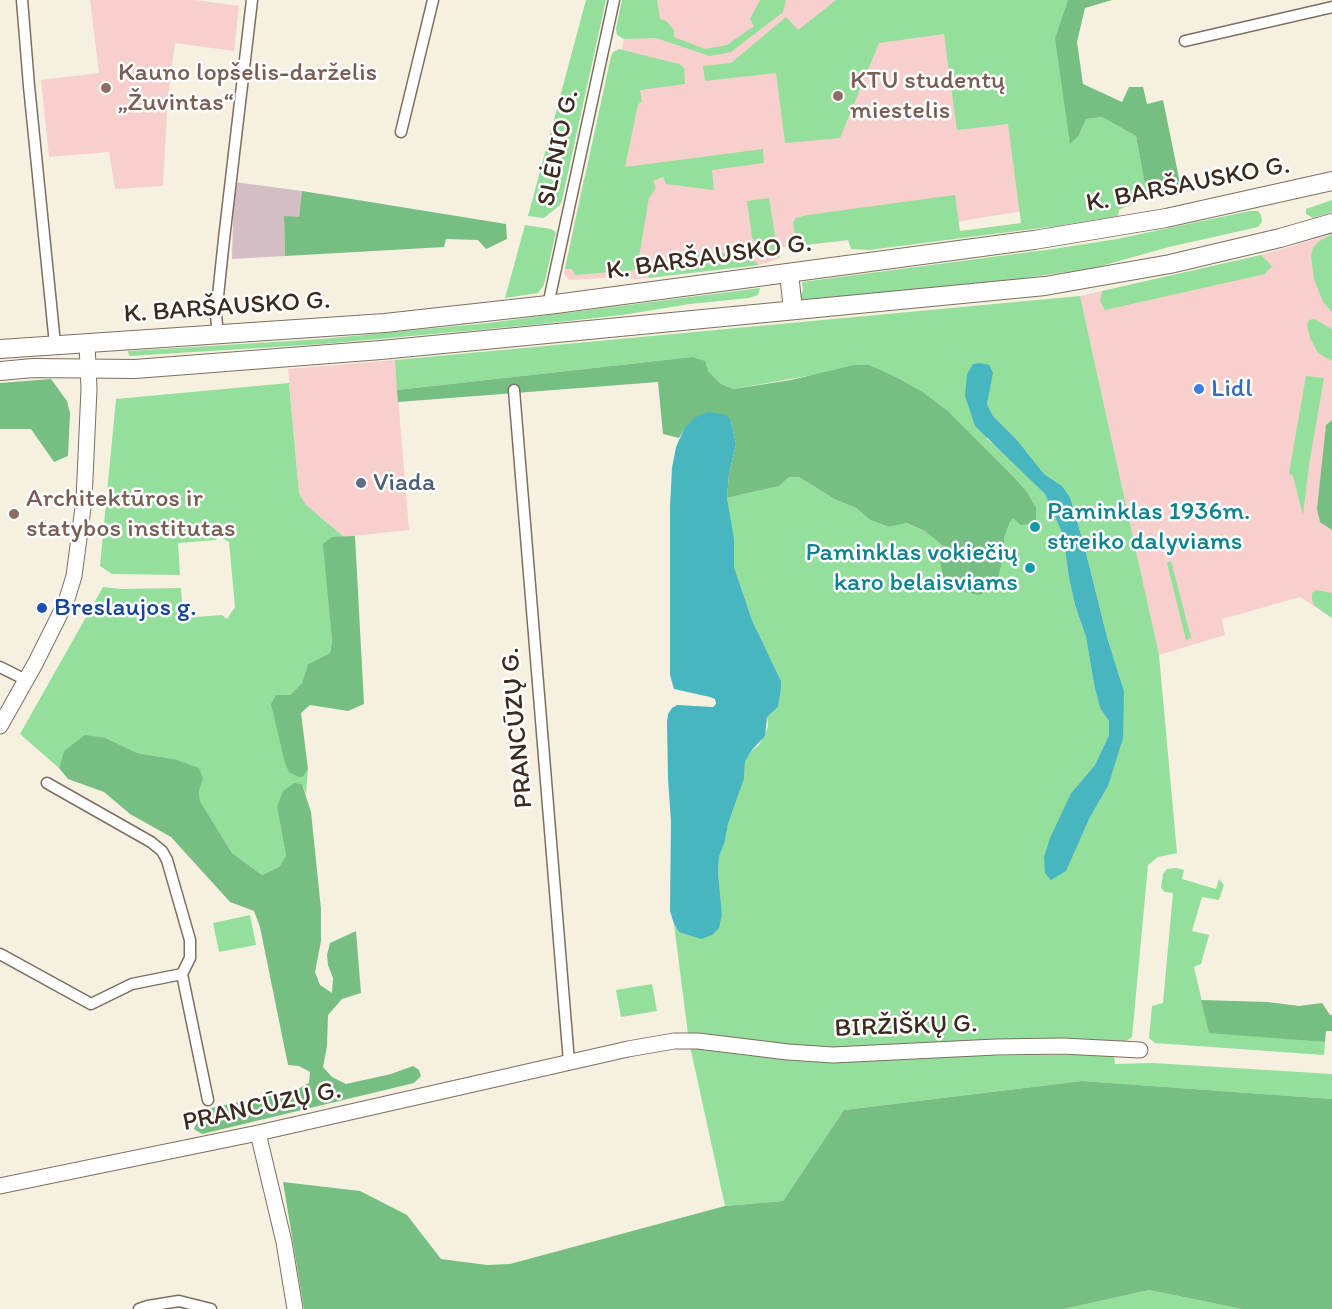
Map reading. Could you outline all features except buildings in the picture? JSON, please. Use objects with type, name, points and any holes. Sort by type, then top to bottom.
[{"type":"main road","name":"K. BARŠAUSKO G.","points":[[0,349],[385,322],[548,305],[1045,238],[1166,218],[1332,181]]},
{"type":"main road","name":"K. BARŠAUSKO G.","points":[[0,371],[33,368],[135,369],[381,350],[1077,282],[1269,241],[1332,223]]},
{"type":"main road","points":[[789,273],[793,310]]},
{"type":"street","points":[[22,0],[28,86],[55,344]]},
{"type":"street","points":[[218,335],[216,315],[252,0]]},
{"type":"street","points":[[401,132],[433,0]]},
{"type":"street","name":"SLĖNIO G.","points":[[548,305],[615,0]]},
{"type":"street","points":[[1185,41],[1332,7]]},
{"type":"street","points":[[0,726],[66,602],[74,576],[84,500],[89,369],[87,343]]},
{"type":"street","name":"PRANCŪZŲ G.","points":[[513,390],[569,1062]]},
{"type":"street","points":[[0,667],[26,680]]},
{"type":"street","points":[[47,783],[151,842],[162,851],[167,860],[190,940],[190,958],[182,974],[208,1100]]},
{"type":"street","points":[[0,954],[91,1004],[132,984],[182,974]]},
{"type":"street","name":"PRANCŪZŲ G.","points":[[0,1186],[258,1133],[569,1062],[674,1041]]},
{"type":"street","name":"BIRŽIŠKŲ G.","points":[[674,1041],[698,1041],[833,1055],[996,1047],[1062,1046],[1140,1050]]},
{"type":"street","points":[[258,1133],[284,1242],[295,1309]]},
{"type":"street","points":[[139,1309],[179,1301],[211,1309]]},
{"type":"shaded area","name":"Kauno lopšelis-darželis „Žuvintas“","points":[[90,0],[195,0],[239,6],[234,51],[175,43],[168,96],[163,186],[115,189],[109,152],[49,157],[41,80],[99,73]]},
{"type":"shaded area","name":"KTU studentų miestelis","points":[[632,0],[1068,0],[1055,38],[1022,211],[849,240],[777,248],[780,258],[759,265],[638,279],[619,277],[569,280],[564,273],[584,177],[596,175]]},
{"type":"shaded area","points":[[234,182],[302,191],[299,218],[284,216],[285,256],[232,259]]},
{"type":"shaded area","points":[[1332,234],[1332,618],[1300,597],[1222,619],[1225,635],[1159,655],[1080,296],[1261,255]]},
{"type":"shaded area","points":[[395,360],[409,530],[344,537],[306,505],[299,493],[288,369]]},
{"type":"green space","points":[[586,0],[606,0],[562,200],[560,205],[544,218],[528,216]]},
{"type":"green space","points":[[622,0],[657,0],[660,19],[666,21],[674,30],[674,37],[705,49],[727,45],[754,26],[750,19],[760,0],[786,0],[783,12],[731,52],[710,56],[656,38],[624,39],[617,35],[616,29]]},
{"type":"green space","points":[[836,0],[1068,0],[1055,38],[1079,135],[1086,119],[1102,117],[1136,136],[1147,196],[1119,210],[1118,216],[1056,226],[869,250],[851,249],[848,240],[796,246],[793,222],[796,218],[955,195],[960,231],[1021,223],[1008,124],[957,130],[944,34],[879,43],[840,138],[785,143],[776,73],[705,81],[703,66],[731,63],[786,17],[798,30]]},
{"type":"green space","points":[[1068,0],[1112,0],[1085,8],[1077,42],[1083,84],[1122,102],[1129,87],[1143,87],[1147,104],[1163,100],[1181,188],[1147,196],[1136,136],[1102,117],[1086,119],[1079,135],[1070,144],[1055,38]]},
{"type":"green space","points":[[619,49],[679,64],[684,68],[685,84],[640,90],[642,102],[638,104],[625,167],[763,149],[764,163],[712,170],[714,190],[666,184],[663,177],[653,181],[656,188],[649,198],[637,268],[575,275],[572,269],[565,269],[611,56]]},
{"type":"green space","points":[[302,191],[506,224],[507,239],[486,249],[478,240],[446,239],[444,247],[285,256],[284,216],[299,217]]},
{"type":"green space","points":[[769,198],[780,258],[758,249],[752,237],[747,201]]},
{"type":"green space","points":[[1332,200],[1332,212],[1313,218],[1306,214],[1306,209]]},
{"type":"green space","points":[[1258,211],[1261,215],[1262,222],[1258,227],[1169,247],[1094,268],[1004,281],[799,300],[803,290],[802,282],[1117,239]]},
{"type":"green space","points":[[525,225],[551,229],[556,232],[544,285],[538,293],[505,298]]},
{"type":"green space","points":[[1332,234],[1332,312],[1323,302],[1314,279],[1311,256],[1318,242]]},
{"type":"green space","points":[[741,251],[759,265],[648,278],[652,267],[658,262],[690,253],[710,255]]},
{"type":"green space","points":[[1261,255],[1272,266],[1265,274],[1105,310],[1100,301],[1102,291]]},
{"type":"green space","points":[[760,288],[758,295],[749,298],[532,325],[323,344],[129,356],[128,351],[322,339],[488,323]]},
{"type":"green space","points":[[1080,296],[1159,655],[1177,853],[1158,857],[1148,865],[1132,1037],[1126,1041],[1055,1040],[843,1049],[799,1047],[723,1036],[688,1034],[674,924],[679,932],[722,914],[719,857],[744,779],[745,762],[751,751],[759,745],[768,727],[767,717],[778,707],[781,689],[781,681],[752,620],[734,567],[727,498],[779,486],[789,477],[799,477],[834,499],[856,508],[870,520],[889,527],[905,523],[925,531],[943,546],[940,561],[1004,552],[1004,538],[1010,522],[1013,518],[1028,524],[1036,520],[1036,507],[1014,477],[948,411],[923,392],[868,365],[734,389],[721,384],[692,357],[397,390],[395,360]],"holes":[[[980,363],[992,372],[987,404],[993,416],[1017,440],[1044,474],[1062,486],[1070,497],[1107,637],[1124,691],[1108,786],[1089,819],[1046,850],[1071,793],[1095,765],[1109,735],[1109,721],[1100,707],[1094,684],[1086,637],[1069,578],[1063,535],[1045,494],[1007,455],[987,439]]]},
{"type":"green space","points":[[1314,319],[1332,329],[1332,361],[1318,353],[1310,338],[1307,325],[1309,320]]},
{"type":"green space","points":[[692,357],[705,361],[708,371],[721,384],[734,389],[791,380],[854,365],[869,365],[923,392],[948,411],[1014,477],[1036,507],[1036,520],[1021,525],[1013,518],[1010,522],[1004,538],[1004,552],[996,587],[980,595],[956,590],[944,580],[940,561],[943,546],[925,531],[906,523],[889,527],[870,520],[856,508],[834,499],[799,477],[789,477],[779,486],[727,498],[729,474],[736,444],[731,421],[684,429],[679,438],[663,434],[658,382],[398,402],[397,390]]},
{"type":"green space","points":[[1306,376],[1324,378],[1303,515],[1293,476],[1289,473]]},
{"type":"green space","points":[[51,379],[67,401],[70,413],[68,456],[54,462],[31,429],[0,429],[0,383]]},
{"type":"green space","points":[[289,383],[299,493],[306,505],[344,537],[332,537],[324,544],[332,641],[330,653],[308,664],[302,683],[290,695],[303,777],[308,769],[306,794],[302,784],[277,807],[286,856],[279,867],[262,875],[232,853],[200,801],[199,791],[203,779],[174,759],[137,753],[106,738],[64,751],[59,768],[20,734],[103,587],[181,588],[183,618],[222,615],[227,619],[235,607],[229,542],[219,536],[216,540],[178,543],[180,575],[112,574],[100,566],[116,399]]},
{"type":"green space","points":[[1332,420],[1332,530],[1320,522],[1317,509],[1326,425]]},
{"type":"green space","points":[[355,536],[364,704],[348,711],[310,705],[301,713],[308,769],[303,777],[299,777],[289,772],[285,763],[271,704],[276,695],[290,695],[302,683],[308,664],[330,653],[332,641],[323,544],[332,537]]},
{"type":"green space","points":[[1171,561],[1191,638],[1186,640],[1167,563]]},
{"type":"green space","points":[[1317,590],[1332,593],[1332,618],[1315,606],[1312,593]]},
{"type":"green space","points":[[85,735],[106,738],[137,753],[174,759],[199,768],[203,779],[199,791],[200,801],[232,853],[262,875],[279,867],[286,856],[277,807],[283,791],[294,783],[302,784],[311,812],[321,909],[321,941],[315,972],[320,985],[332,993],[333,978],[327,955],[330,943],[356,931],[361,993],[342,999],[328,1015],[327,1046],[323,1067],[332,1077],[346,1084],[391,1074],[413,1066],[419,1070],[421,1076],[414,1083],[202,1134],[194,1129],[201,1115],[211,1108],[296,1090],[309,1083],[310,1072],[299,1066],[288,1065],[260,927],[254,911],[230,902],[171,837],[130,814],[104,792],[68,779],[59,768],[64,751]]},
{"type":"green space","points":[[1167,869],[1184,870],[1182,879],[1216,889],[1219,879],[1224,885],[1219,900],[1202,897],[1192,931],[1209,935],[1201,964],[1194,967],[1209,1032],[1325,1042],[1324,1055],[1155,1043],[1149,1038],[1152,1006],[1163,1003],[1173,893],[1165,892],[1161,888],[1163,874]]},
{"type":"green space","points":[[250,915],[256,945],[219,952],[213,923]]},
{"type":"green space","points":[[652,984],[657,1011],[621,1017],[616,990]]},
{"type":"green space","points":[[1201,1000],[1268,1002],[1299,1006],[1322,1003],[1332,1015],[1332,1031],[1326,1031],[1325,1042],[1209,1033]]},
{"type":"green space","points":[[690,1046],[774,1058],[835,1062],[965,1056],[1114,1054],[1115,1064],[1153,1063],[1332,1074],[1332,1099],[1082,1081],[844,1110],[783,1201],[725,1206]]},
{"type":"green space","points":[[1082,1081],[1332,1099],[1332,1309],[1242,1309],[1149,1290],[1064,1309],[304,1309],[283,1182],[360,1191],[407,1215],[441,1259],[487,1265],[510,1264],[725,1206],[783,1201],[844,1110]]},
{"type":"green space","points":[[1149,1290],[1242,1309],[1064,1309]]},
{"type":"water","points":[[973,364],[989,365],[993,373],[987,404],[993,416],[1017,440],[1044,474],[1062,486],[1070,497],[1107,637],[1124,691],[1123,738],[1108,786],[1089,819],[1066,871],[1051,880],[1045,873],[1044,857],[1050,838],[1071,793],[1095,765],[1109,735],[1109,721],[1100,708],[1094,684],[1086,637],[1069,578],[1063,535],[1045,494],[975,426],[965,396],[967,374]]},
{"type":"water","points":[[708,412],[727,415],[731,421],[736,444],[729,474],[727,498],[734,539],[734,567],[752,620],[781,681],[781,689],[778,707],[767,717],[765,736],[751,751],[745,762],[744,779],[719,857],[722,914],[719,928],[712,935],[701,939],[679,932],[670,911],[671,821],[667,722],[668,714],[677,705],[713,707],[716,704],[715,699],[710,697],[674,689],[670,675],[672,468],[676,447],[684,429],[694,418]]},
{"type":"place","name":"Kauno lopšelis-darželis „Žuvintas“","points":[[106,88]]},
{"type":"place","name":"KTU studentų miestelis","points":[[838,96]]},
{"type":"place","name":"Lidl","points":[[1199,389]]},
{"type":"place","name":"Viada","points":[[361,483]]},
{"type":"place","name":"Architektūros ir statybos institutas","points":[[14,514]]},
{"type":"place","name":"Paminklas 1936m. streiko dalyviams","points":[[1035,527]]},
{"type":"place","name":"Paminklas vokiečių karo belaisviams","points":[[1030,568]]},
{"type":"place","name":"Breslaujos g.","points":[[42,608]]}]
